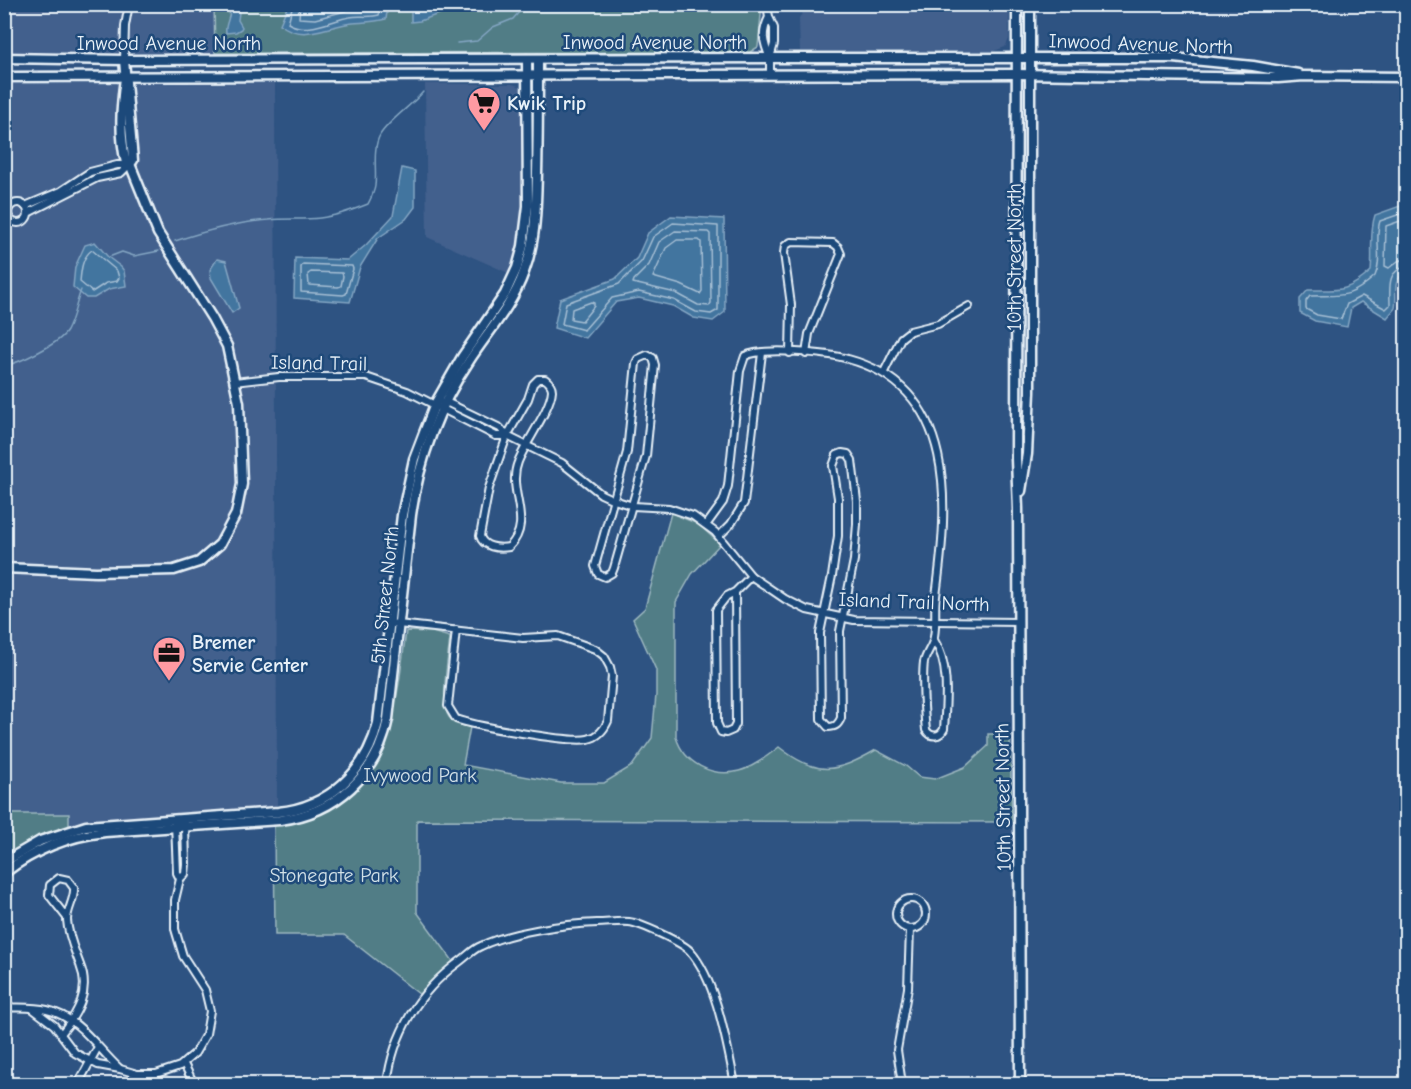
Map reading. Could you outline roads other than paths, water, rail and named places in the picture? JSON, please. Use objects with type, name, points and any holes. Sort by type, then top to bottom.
[{"type":"main road","name":"10th Street North","points":[[1017,4],[1016,459],[1020,1084]]},
{"type":"main road","name":"10th Street North","points":[[1018,509],[1027,454],[1030,392],[1030,4]]},
{"type":"main road","name":"Inwood Avenue North","points":[[4,58],[1197,60],[1278,69],[1304,76]]},
{"type":"main road","name":"5th Street North","points":[[441,405],[462,357],[505,294],[521,254],[528,212],[527,58]]},
{"type":"main road","name":"5th Street North","points":[[4,873],[42,849],[77,837],[294,809],[324,798],[346,782],[363,761],[376,733],[401,526],[407,487],[419,446],[441,405],[513,297],[530,256],[537,209],[538,58]]},
{"type":"main road","points":[[4,568],[96,572],[174,570],[199,562],[220,544],[236,514],[242,484],[239,403],[227,346],[163,241],[130,165],[133,160],[124,60]]},
{"type":"main road","name":"Inwood Avenue North","points":[[4,77],[1017,74],[1278,78],[1407,77]]},
{"type":"main road","name":"5th Street North","points":[[4,862],[40,841],[76,828],[106,823],[175,823]]},
{"type":"street","points":[[124,60],[124,26],[129,4]]},
{"type":"street","points":[[767,4],[774,28],[774,44],[770,58],[771,75]]},
{"type":"street","points":[[769,17],[763,28],[763,43],[770,58]]},
{"type":"street","points":[[25,206],[61,191],[90,172],[117,165],[130,165]]},
{"type":"street","points":[[28,213],[97,178],[122,173],[130,165]]},
{"type":"street","points":[[19,203],[25,206],[28,213],[26,219],[21,222],[7,217],[13,205],[19,203]]},
{"type":"street","points":[[790,353],[791,305],[783,253],[785,246],[791,242],[833,243],[841,254],[809,334],[806,354]]},
{"type":"street","points":[[884,372],[901,338],[910,331],[944,321],[969,306]]},
{"type":"street","points":[[718,536],[732,524],[744,503],[762,353]]},
{"type":"street","points":[[707,524],[723,502],[728,486],[742,361],[748,354],[790,353],[837,356],[884,372],[906,392],[923,414],[932,431],[939,453],[942,478],[942,544],[934,640],[924,662],[926,730],[936,736],[944,729],[944,668],[941,652],[934,640]]},
{"type":"street","points":[[647,355],[653,358],[655,364],[648,440],[633,506],[615,568],[609,576],[601,576],[595,566],[628,447],[636,363],[638,358],[647,355]]},
{"type":"street","name":"Island Trail","points":[[234,382],[279,377],[366,377],[441,405]]},
{"type":"street","points":[[538,379],[545,379],[550,382],[552,388],[550,399],[525,445],[514,474],[521,524],[509,547],[488,545],[481,540],[480,536],[489,488],[507,436],[528,399],[533,384],[538,379]]},
{"type":"street","name":"Island Trail North","points":[[441,405],[500,428],[507,436],[562,463],[601,494],[614,501],[633,506],[669,508],[693,516],[707,524],[751,576],[785,599],[807,610],[862,621],[1017,622]]},
{"type":"street","points":[[842,453],[848,454],[852,460],[857,524],[854,560],[842,618],[840,631],[841,718],[833,727],[828,726],[821,719],[820,642],[838,536],[833,466],[837,455],[842,453]]},
{"type":"street","points":[[735,592],[736,724],[733,730],[726,733],[721,732],[717,723],[716,614],[718,606],[727,596],[735,592],[751,576]]},
{"type":"street","points":[[390,623],[456,630],[523,638],[558,636],[595,649],[604,656],[612,676],[608,722],[605,728],[591,739],[569,740],[456,719],[448,706],[456,630]]},
{"type":"street","points":[[33,1009],[51,1022],[75,1053],[90,1062],[137,1074],[150,1075],[167,1072],[184,1064],[201,1044],[207,1030],[210,1011],[203,986],[183,956],[175,933],[174,907],[186,864],[185,822]]},
{"type":"street","points":[[175,823],[177,873],[180,879]]},
{"type":"street","points":[[61,1034],[71,1021],[81,1001],[84,986],[82,970],[71,941],[67,918],[74,888],[69,881],[59,878],[51,884],[48,893],[51,900],[67,918]]},
{"type":"street","points":[[910,899],[915,899],[923,905],[926,914],[923,924],[910,929],[898,923],[896,915],[898,906],[910,899]]},
{"type":"street","points":[[387,1084],[399,1038],[413,1008],[443,974],[480,946],[513,935],[579,923],[630,922],[657,932],[690,950],[708,982],[724,1030],[735,1084]]},
{"type":"street","points":[[902,1084],[897,1050],[908,988],[910,929]]},
{"type":"street","points":[[5,1006],[48,1011],[71,1021],[85,1032],[120,1069]]},
{"type":"street","points":[[78,1084],[98,1047]]},
{"type":"street","points":[[184,1064],[194,1084]]},
{"type":"water","points":[[388,4],[386,19],[378,21],[344,24],[306,33],[288,29],[280,24],[288,5]]},
{"type":"water","points":[[229,5],[240,5],[238,20],[242,27],[236,32],[226,33],[230,13]]},
{"type":"water","points":[[423,5],[463,5],[420,21],[411,22],[411,8]]},
{"type":"water","points":[[402,168],[415,171],[415,207],[406,219],[378,238],[360,267],[350,302],[294,298],[295,258],[348,260],[366,245],[393,216]]},
{"type":"water","points":[[1406,206],[1406,271],[1396,284],[1395,308],[1387,318],[1361,302],[1351,308],[1347,327],[1315,321],[1300,313],[1300,299],[1308,290],[1349,287],[1371,271],[1375,215]]},
{"type":"water","points":[[671,216],[724,219],[725,312],[713,321],[694,318],[673,306],[639,298],[616,302],[585,338],[554,328],[560,299],[615,279],[637,258],[648,233]]},
{"type":"water","points":[[95,242],[124,271],[126,286],[109,289],[94,298],[86,298],[73,287],[75,267],[85,245]]},
{"type":"water","points":[[217,259],[226,261],[239,308],[232,313],[211,278],[210,270]]},
{"type":"waterway","points":[[457,43],[477,41],[493,27],[513,19],[526,4]]},
{"type":"waterway","points":[[175,241],[209,230],[245,223],[326,217],[368,204],[375,186],[375,153],[380,135],[423,92]]},
{"type":"waterway","points":[[109,257],[122,252],[134,256],[159,251]]},
{"type":"waterway","points":[[4,366],[38,352],[63,336],[69,326],[81,290]]},
{"type":"place","name":"Kwik Trip","points":[[484,132]]},
{"type":"place","name":"Bremer Servie Center","points":[[169,682]]},
{"type":"park label","name":"Ivywood Park","points":[[420,775]]},
{"type":"park label","name":"Stonegate Park","points":[[334,875]]}]
